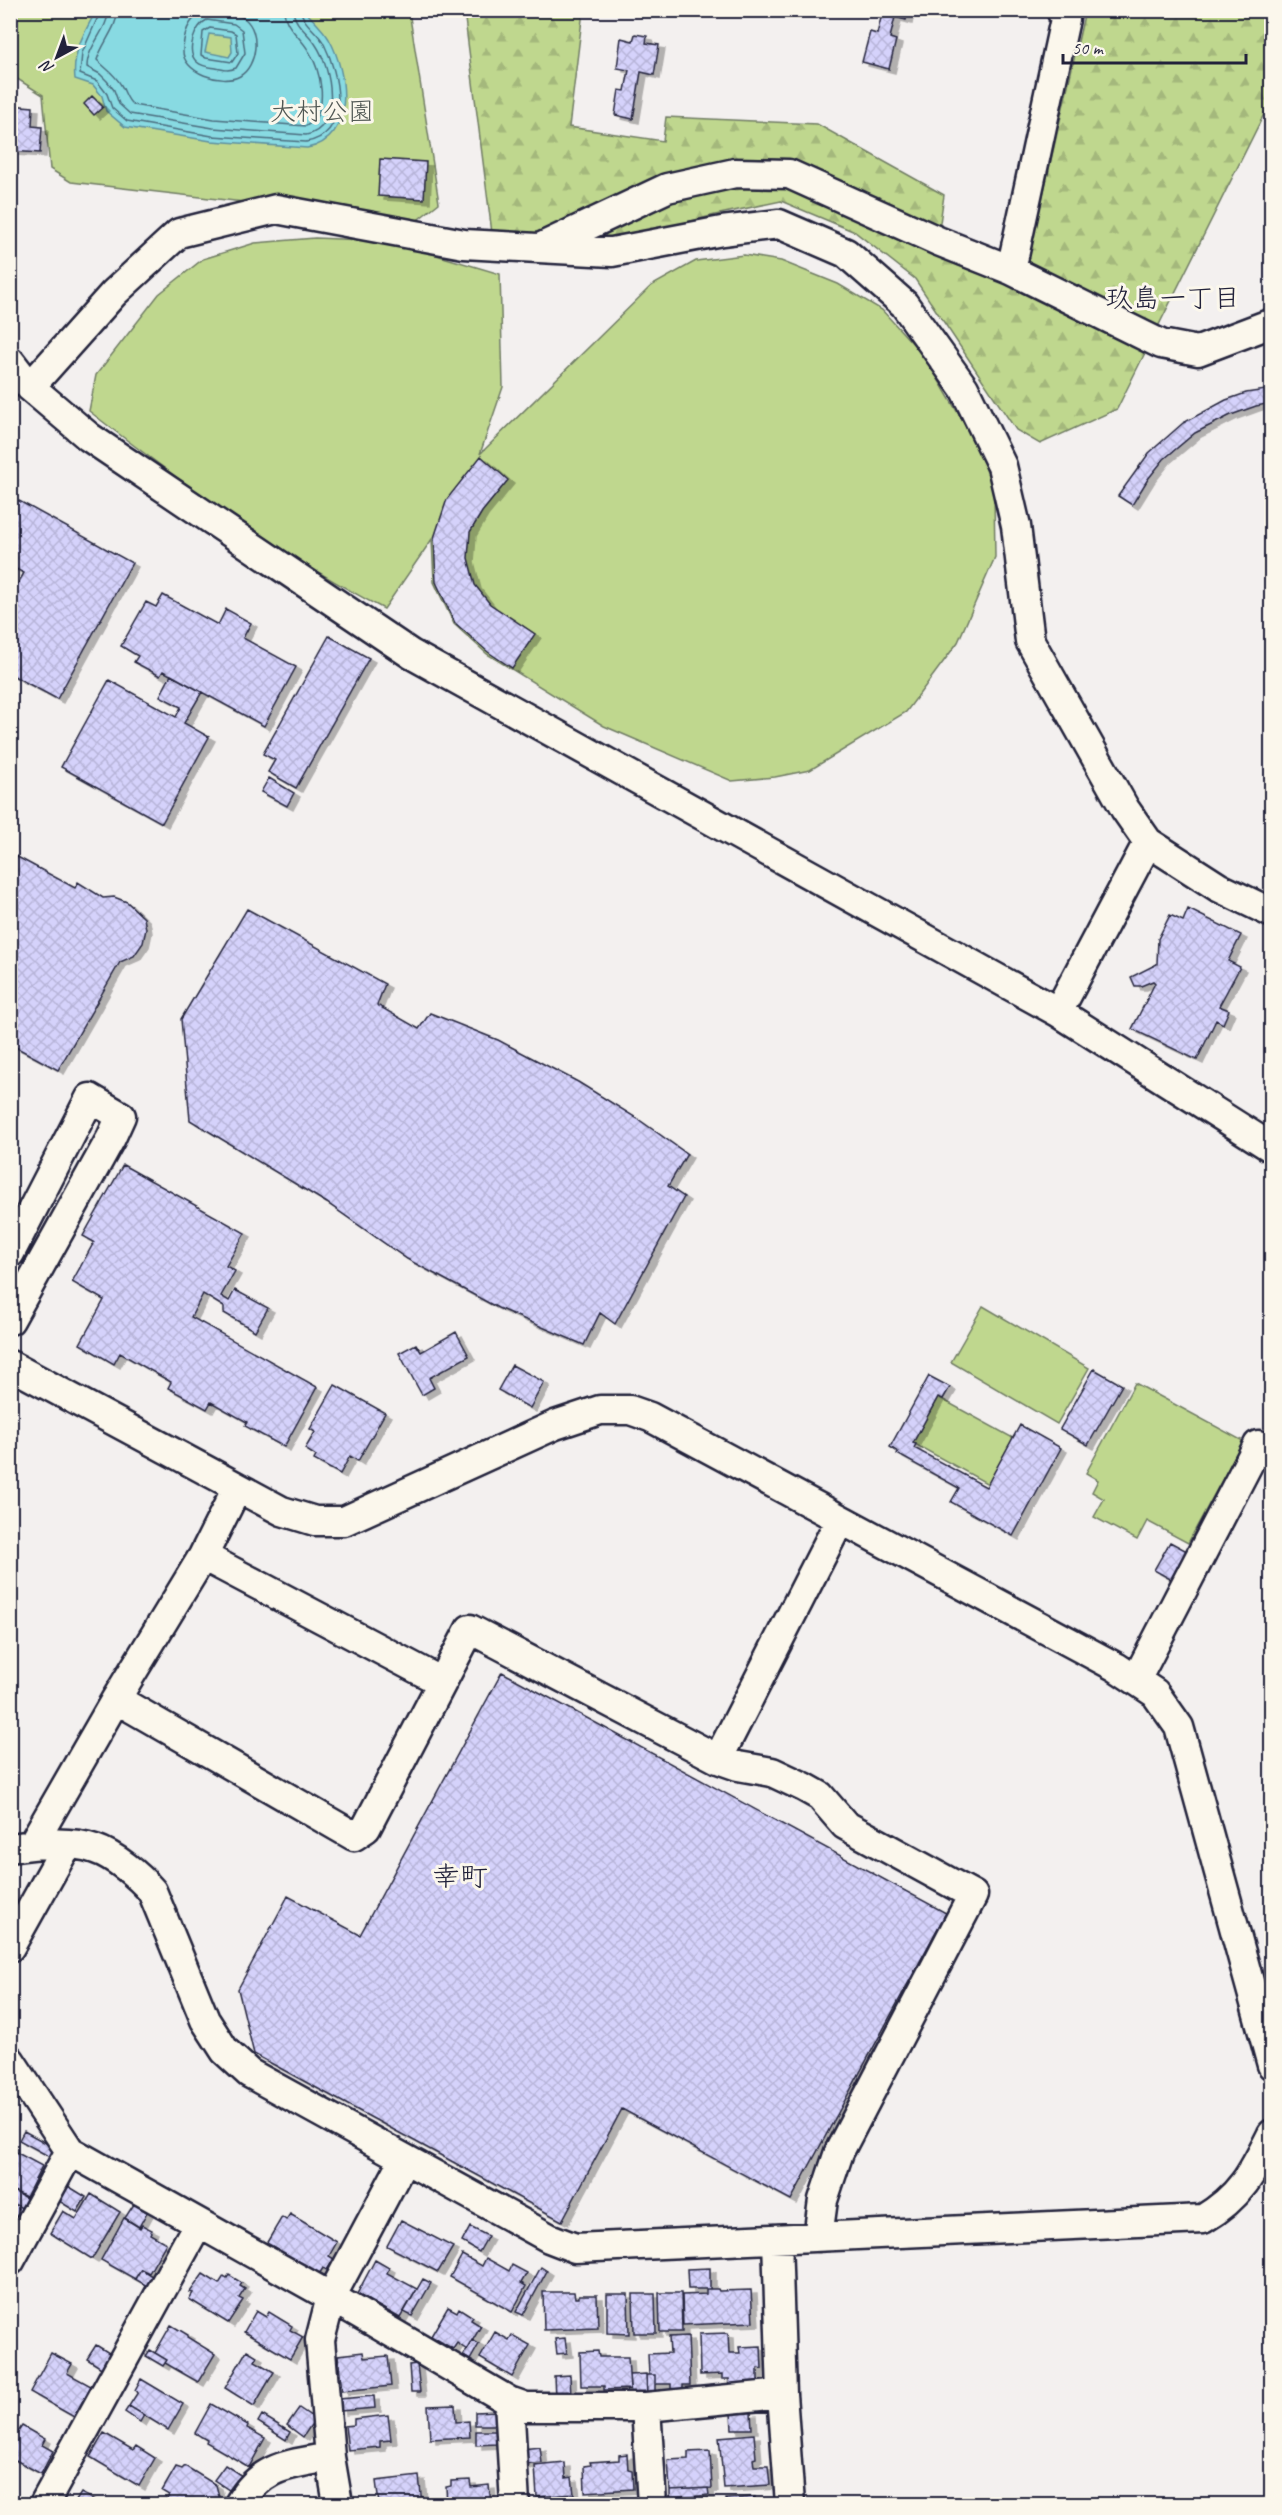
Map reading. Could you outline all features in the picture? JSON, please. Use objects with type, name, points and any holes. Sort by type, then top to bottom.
[{"type":"street","points":[[1011,270],[1065,19],[1062,10]]},
{"type":"street","points":[[543,247],[667,188],[735,173],[789,174],[938,241],[1011,270],[1161,344],[1198,351],[1272,323]]},
{"type":"street","points":[[30,387],[114,293],[179,233],[276,209],[464,244],[612,252],[722,231],[779,224],[846,253],[904,304],[964,388],[1002,466],[1016,526],[1030,641],[1125,809],[1148,842],[1218,887],[1272,913]]},
{"type":"street","points":[[10,361],[30,387],[88,437],[411,654],[1058,1012],[1272,1148]]},
{"type":"street","points":[[1058,1012],[1148,842]]},
{"type":"street","points":[[10,1253],[90,1098],[121,1116],[10,1320]]},
{"type":"street","points":[[10,1365],[237,1488],[282,1511],[315,1521],[344,1521],[555,1425],[600,1410],[630,1410],[650,1417],[1106,1662],[1155,1693],[1179,1727],[1272,2066]]},
{"type":"street","points":[[1136,1680],[1258,1445]]},
{"type":"street","points":[[21,1846],[116,1699],[203,1556],[237,1488]]},
{"type":"street","points":[[718,1759],[840,1520]]},
{"type":"street","points":[[203,1556],[442,1682]]},
{"type":"street","points":[[116,1699],[354,1836],[366,1828],[470,1629],[718,1759],[738,1766],[772,1772],[804,1787],[820,1796],[845,1825],[973,1895],[839,2152],[823,2200],[818,2237]]},
{"type":"street","points":[[21,1846],[67,1845],[96,1849],[139,1876],[152,1891],[205,2020],[225,2051],[249,2073],[549,2238],[575,2248],[1203,2219],[1226,2205],[1254,2169],[1272,2134]]},
{"type":"street","points":[[10,1947],[67,1845]]},
{"type":"street","points":[[10,2060],[70,2151],[331,2296],[509,2401],[526,2407],[646,2407],[782,2394]]},
{"type":"street","points":[[10,2261],[70,2151]]},
{"type":"street","points":[[338,2505],[330,2457],[320,2340],[331,2296],[404,2160]]},
{"type":"street","points":[[44,2505],[198,2224]]},
{"type":"street","points":[[777,2239],[782,2394],[790,2505]]},
{"type":"street","points":[[509,2401],[515,2505]]},
{"type":"street","points":[[646,2407],[652,2505]]},
{"type":"street","points":[[239,2505],[248,2488],[276,2468],[330,2457]]},
{"type":"green space","name":"大村公園","points":[[10,11],[409,11],[439,203],[415,222],[71,182],[50,169],[43,95],[11,75]]},
{"type":"green space","points":[[464,11],[583,11],[569,127],[663,141],[666,117],[817,124],[944,195],[939,230],[1027,265],[1085,11],[1271,11],[1271,100],[1117,409],[1040,444],[1016,430],[915,279],[855,232],[781,201],[616,240],[492,233]]},
{"type":"green space","points":[[315,238],[389,241],[500,274],[503,387],[480,454],[651,286],[696,261],[744,255],[781,261],[838,284],[882,310],[925,357],[978,447],[994,492],[995,557],[958,642],[906,712],[810,770],[775,777],[732,781],[604,726],[487,654],[454,624],[434,582],[432,539],[384,609],[307,565],[232,517],[89,411],[96,375],[159,294],[203,259],[255,243]]},
{"type":"green space","points":[[983,1306],[1089,1368],[1057,1424],[951,1362]]},
{"type":"green space","points":[[1135,1383],[1243,1441],[1188,1543],[1147,1521],[1137,1540],[1094,1517],[1104,1499],[1092,1492],[1098,1480],[1086,1473]]},
{"type":"green space","points":[[938,1397],[1013,1438],[988,1484],[913,1443]]},
{"type":"water","points":[[96,11],[305,11],[327,35],[336,53],[343,86],[344,103],[341,119],[334,132],[323,142],[307,148],[211,141],[125,127],[106,111],[102,96],[93,85],[75,79],[77,51]],"holes":[[[209,34],[231,37],[232,52],[229,57],[205,52]]]},
{"type":"building","points":[[870,10],[908,10],[906,20],[895,17],[890,38],[896,40],[889,69],[862,62],[870,32],[877,34],[882,14]]},
{"type":"building","points":[[635,34],[647,36],[646,43],[659,45],[654,75],[641,72],[633,119],[615,115],[619,90],[625,91],[629,70],[617,68],[621,38],[633,41]]},
{"type":"building","points":[[92,96],[103,107],[94,115],[84,104]]},
{"type":"building","points":[[10,105],[33,107],[32,126],[42,127],[40,153],[10,151]]},
{"type":"building","points":[[380,159],[426,162],[424,199],[378,196]]},
{"type":"building","points":[[1272,389],[1272,403],[1231,415],[1195,433],[1164,459],[1132,505],[1118,496],[1149,453],[1183,423],[1226,400],[1246,393]]},
{"type":"building","points":[[481,456],[508,480],[482,512],[470,532],[468,558],[475,585],[490,604],[535,634],[512,668],[488,652],[455,623],[436,582],[434,538],[447,499]]},
{"type":"building","points":[[10,496],[132,563],[57,699],[10,674],[10,597],[24,573],[10,566]]},
{"type":"building","points":[[163,595],[218,625],[226,609],[251,623],[243,638],[296,667],[264,726],[163,671],[160,676],[134,662],[138,656],[121,646],[146,602],[156,607]]},
{"type":"building","points":[[329,636],[369,658],[296,788],[268,772],[275,760],[263,754]]},
{"type":"building","points":[[171,675],[202,692],[184,723],[209,737],[162,823],[61,767],[109,680],[176,717],[181,707],[160,696]]},
{"type":"building","points":[[269,778],[294,793],[287,806],[261,792]]},
{"type":"building","points":[[10,853],[75,888],[78,882],[103,898],[114,897],[127,902],[144,918],[146,929],[143,943],[134,956],[120,962],[58,1070],[10,1044]]},
{"type":"building","points":[[247,909],[385,984],[377,1005],[419,1029],[430,1013],[498,1040],[578,1082],[638,1119],[687,1154],[668,1186],[684,1197],[615,1324],[600,1313],[584,1345],[498,1308],[407,1259],[327,1203],[190,1120],[181,1019]]},
{"type":"building","points":[[1188,909],[1241,935],[1228,961],[1240,967],[1219,1006],[1229,1010],[1223,1024],[1216,1020],[1197,1060],[1132,1029],[1155,983],[1153,981],[1135,986],[1131,977],[1157,964],[1158,939],[1170,915],[1183,921]]},
{"type":"building","points":[[123,1165],[245,1233],[226,1266],[235,1271],[221,1296],[229,1301],[235,1290],[268,1308],[255,1331],[224,1313],[224,1307],[203,1294],[191,1317],[317,1387],[284,1447],[245,1426],[247,1422],[211,1402],[207,1409],[168,1388],[171,1382],[120,1353],[114,1364],[80,1344],[104,1300],[72,1282],[94,1242],[83,1236]]},
{"type":"building","points":[[456,1332],[469,1356],[429,1378],[434,1388],[422,1395],[399,1353],[416,1344],[421,1352]]},
{"type":"building","points":[[512,1365],[544,1382],[530,1408],[498,1390]]},
{"type":"building","points":[[1094,1369],[1122,1385],[1088,1445],[1060,1429]]},
{"type":"building","points":[[929,1376],[950,1387],[943,1399],[938,1397],[913,1443],[916,1444],[914,1448],[986,1487],[1020,1425],[1061,1448],[1013,1536],[951,1502],[959,1488],[897,1454],[898,1452],[890,1447]]},
{"type":"building","points":[[335,1385],[385,1413],[358,1461],[350,1456],[340,1474],[314,1460],[316,1456],[305,1449],[315,1432],[310,1429]]},
{"type":"building","points":[[1170,1542],[1187,1551],[1172,1580],[1154,1570]]},
{"type":"building","points":[[502,1672],[946,1913],[791,2200],[622,2109],[562,2221],[254,2054],[238,1989],[288,1896],[360,1935]]},
{"type":"building","points":[[24,2131],[55,2148],[50,2157],[19,2140]]},
{"type":"building","points":[[10,2149],[42,2166],[26,2197],[10,2189]]},
{"type":"building","points":[[68,2186],[86,2197],[77,2212],[59,2201]]},
{"type":"building","points":[[10,2189],[31,2201],[26,2210],[10,2202]]},
{"type":"building","points":[[91,2194],[120,2212],[92,2259],[50,2233],[63,2211],[76,2219]]},
{"type":"building","points":[[12,2203],[26,2210],[20,2220],[10,2214]]},
{"type":"building","points":[[134,2204],[147,2212],[139,2227],[125,2218]]},
{"type":"building","points":[[290,2214],[337,2242],[329,2256],[334,2259],[327,2270],[323,2268],[318,2276],[266,2244],[282,2217],[286,2220]]},
{"type":"building","points":[[124,2218],[140,2228],[142,2225],[152,2230],[150,2234],[166,2243],[149,2273],[141,2269],[135,2279],[101,2260]]},
{"type":"building","points":[[401,2220],[453,2247],[438,2272],[387,2246]]},
{"type":"building","points":[[470,2227],[488,2236],[479,2252],[462,2242]]},
{"type":"building","points":[[462,2255],[482,2266],[486,2258],[509,2271],[512,2265],[527,2273],[521,2283],[526,2286],[512,2312],[450,2277]]},
{"type":"building","points":[[375,2260],[389,2268],[387,2273],[417,2289],[400,2318],[357,2294]]},
{"type":"building","points":[[541,2267],[547,2271],[523,2315],[516,2312]]},
{"type":"building","points":[[710,2268],[710,2289],[688,2289],[687,2269]]},
{"type":"building","points":[[141,2269],[155,2278],[149,2287],[135,2279]]},
{"type":"building","points":[[203,2274],[219,2284],[224,2276],[227,2278],[229,2275],[242,2283],[240,2286],[245,2289],[239,2298],[243,2300],[228,2323],[189,2299],[193,2293],[190,2292]]},
{"type":"building","points":[[423,2279],[431,2283],[412,2316],[404,2312]]},
{"type":"building","points":[[706,2289],[751,2290],[753,2322],[683,2325],[682,2295],[706,2294]]},
{"type":"building","points":[[543,2292],[574,2292],[575,2298],[579,2298],[579,2295],[597,2295],[598,2328],[544,2330]]},
{"type":"building","points":[[659,2293],[681,2293],[682,2332],[660,2332]]},
{"type":"building","points":[[607,2294],[628,2294],[629,2334],[607,2333]]},
{"type":"building","points":[[633,2294],[655,2294],[656,2333],[634,2333]]},
{"type":"building","points":[[448,2307],[457,2312],[459,2308],[473,2317],[471,2320],[481,2326],[467,2350],[457,2343],[453,2349],[431,2336]]},
{"type":"building","points":[[256,2311],[266,2317],[269,2312],[292,2326],[290,2330],[303,2337],[290,2359],[244,2332]]},
{"type":"building","points":[[171,2325],[215,2354],[198,2382],[165,2363],[167,2360],[155,2353]]},
{"type":"building","points":[[495,2332],[509,2340],[512,2335],[530,2345],[512,2377],[480,2358]]},
{"type":"building","points":[[728,2333],[729,2353],[740,2353],[739,2347],[761,2346],[762,2369],[758,2368],[758,2383],[730,2384],[729,2379],[722,2379],[722,2374],[700,2375],[699,2334]]},
{"type":"building","points":[[688,2336],[690,2385],[683,2385],[683,2390],[671,2390],[671,2384],[655,2384],[655,2375],[649,2375],[648,2354],[670,2353],[669,2337]]},
{"type":"building","points":[[565,2338],[567,2353],[557,2354],[555,2339]]},
{"type":"building","points":[[472,2340],[479,2344],[470,2360],[463,2356]]},
{"type":"building","points":[[96,2345],[114,2356],[106,2371],[87,2359]]},
{"type":"building","points":[[150,2350],[167,2360],[163,2366],[146,2356]]},
{"type":"building","points":[[247,2350],[257,2356],[255,2361],[274,2372],[254,2406],[225,2388]]},
{"type":"building","points":[[598,2351],[599,2357],[628,2357],[630,2389],[604,2390],[604,2386],[581,2386],[580,2352]]},
{"type":"building","points":[[363,2352],[364,2358],[388,2356],[391,2386],[342,2391],[338,2355]]},
{"type":"building","points":[[51,2353],[72,2364],[67,2373],[91,2386],[74,2417],[30,2392]]},
{"type":"building","points":[[417,2364],[420,2392],[411,2392],[409,2365]]},
{"type":"building","points":[[646,2374],[647,2395],[631,2395],[629,2375]]},
{"type":"building","points":[[570,2375],[571,2396],[555,2397],[554,2376]]},
{"type":"building","points":[[646,2375],[655,2375],[655,2392],[647,2393]]},
{"type":"building","points":[[141,2379],[183,2404],[168,2430],[129,2406],[138,2392],[135,2390]]},
{"type":"building","points":[[374,2396],[375,2408],[340,2411],[339,2399]]},
{"type":"building","points":[[211,2404],[248,2425],[247,2428],[265,2438],[249,2467],[195,2433]]},
{"type":"building","points":[[455,2405],[456,2422],[469,2421],[470,2437],[430,2439],[428,2406]]},
{"type":"building","points":[[129,2406],[144,2415],[140,2422],[125,2412]]},
{"type":"building","points":[[299,2408],[315,2419],[303,2437],[287,2425]]},
{"type":"building","points":[[496,2411],[496,2425],[475,2425],[475,2412]]},
{"type":"building","points":[[751,2412],[752,2429],[732,2429],[731,2413]]},
{"type":"building","points":[[262,2415],[290,2432],[286,2440],[258,2422]]},
{"type":"building","points":[[388,2415],[391,2440],[380,2441],[380,2447],[348,2450],[345,2426],[354,2425],[354,2419]]},
{"type":"building","points":[[22,2426],[45,2439],[42,2445],[53,2451],[41,2474],[10,2457],[10,2428],[18,2432]]},
{"type":"building","points":[[476,2431],[496,2431],[496,2444],[476,2445]]},
{"type":"building","points":[[104,2433],[133,2450],[136,2446],[155,2458],[139,2486],[90,2457]]},
{"type":"building","points":[[754,2434],[756,2458],[753,2459],[754,2466],[768,2466],[770,2485],[724,2488],[719,2437]]},
{"type":"building","points":[[540,2447],[542,2463],[524,2465],[522,2449]]},
{"type":"building","points":[[710,2451],[712,2488],[670,2490],[668,2460],[688,2459],[688,2452]]},
{"type":"building","points":[[627,2454],[628,2470],[632,2471],[633,2489],[585,2492],[584,2466],[591,2465],[590,2462],[619,2460],[619,2455]]},
{"type":"building","points":[[565,2463],[566,2478],[572,2477],[574,2494],[537,2497],[535,2466]]},
{"type":"building","points":[[225,2465],[242,2476],[232,2492],[214,2480]]},
{"type":"building","points":[[185,2466],[216,2485],[221,2504],[173,2504],[166,2501],[169,2495],[162,2491],[176,2467],[182,2469]]},
{"type":"building","points":[[419,2476],[422,2504],[379,2504],[376,2481]]},
{"type":"building","points":[[470,2480],[471,2487],[489,2485],[491,2504],[447,2504],[446,2487],[451,2486],[451,2481]]},
{"type":"building","points":[[708,2488],[709,2495],[670,2499],[670,2490]]},
{"type":"building","points":[[81,2493],[102,2504],[74,2504]]},
{"type":"building","points":[[684,2497],[685,2504],[669,2504],[668,2499]]},
{"type":"building","points":[[755,2497],[755,2504],[727,2504],[726,2499]]},
{"type":"district","name":"玖島一丁目","points":[[1173,298]]},
{"type":"district","name":"幸町","points":[[460,1876]]}]
